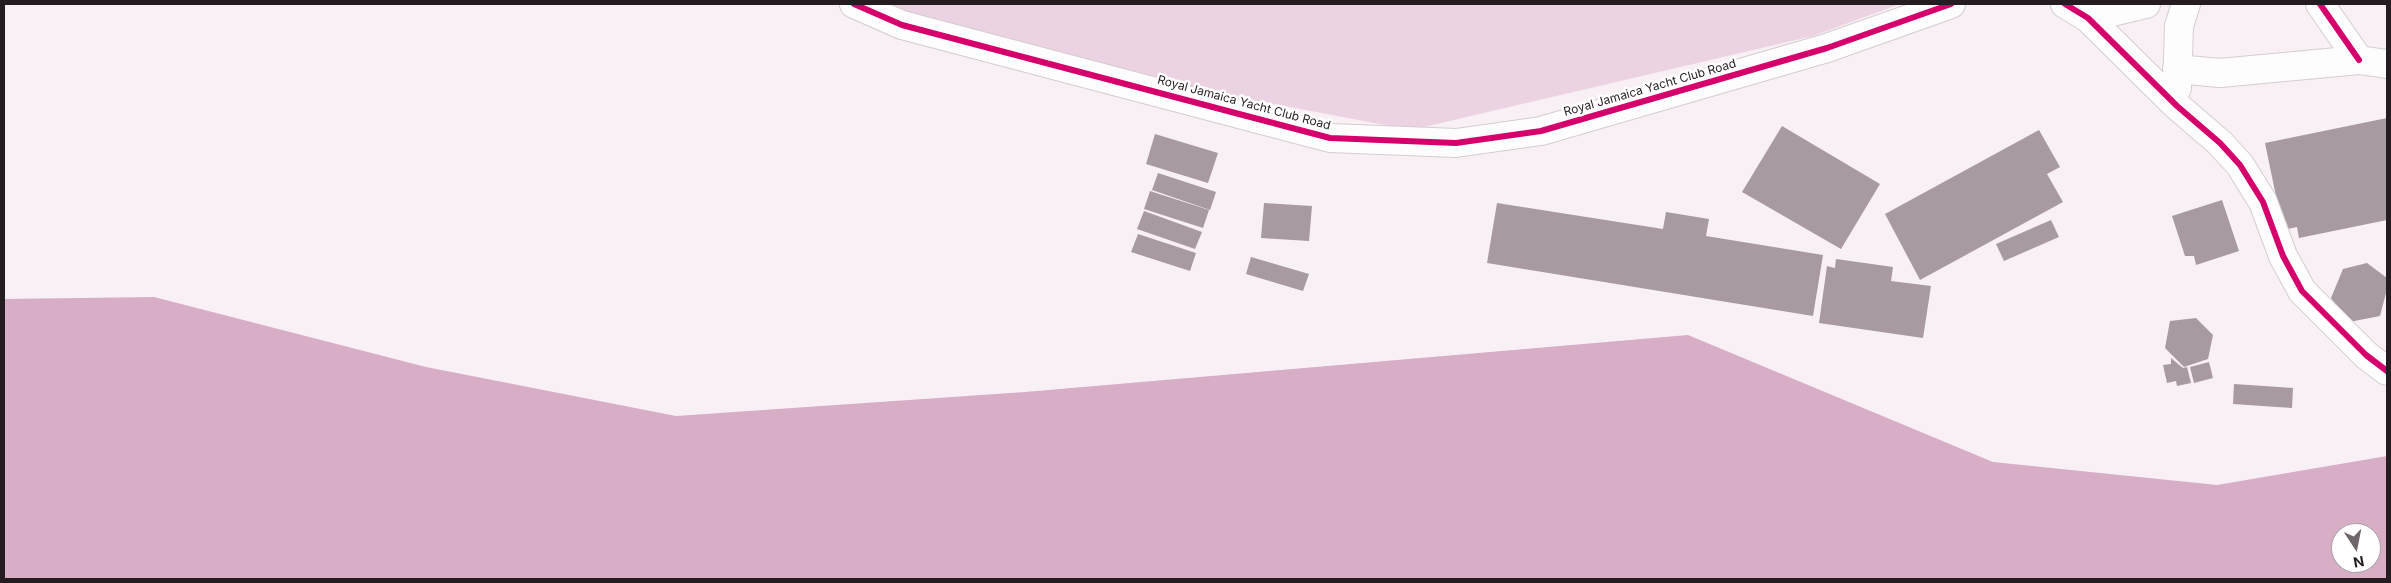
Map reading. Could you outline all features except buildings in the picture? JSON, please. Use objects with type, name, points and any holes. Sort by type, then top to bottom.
[{"type":"street","name":"Royal Jamaica Yacht Club Road","points":[[854,4],[902,25],[1330,138],[1456,143],[1541,130],[1827,48],[1951,4]]},
{"type":"street","points":[[2065,4],[2088,18],[2177,106],[2220,143],[2240,165],[2263,202],[2283,256],[2302,291],[2366,355],[2387,371]]},
{"type":"street","points":[[2088,18],[2146,4]]},
{"type":"street","points":[[2177,106],[2179,26],[2186,4]]},
{"type":"street","points":[[2320,4],[2359,60]]},
{"type":"street","points":[[2177,69],[2220,73],[2359,60],[2387,64]]},
{"type":"shaded area","points":[[872,4],[1900,4],[1813,36],[1411,130],[1174,85]]},
{"type":"shaded area","points":[[154,297],[426,367],[676,416],[1025,392],[1688,335],[1993,462],[2217,485],[2387,456],[2387,579],[4,579],[4,299]]},
{"type":"cycle path","points":[[854,4],[902,25],[1330,138],[1456,143],[1541,131],[1827,48],[1951,4]]},
{"type":"cycle path","points":[[2065,4],[2088,18],[2177,106],[2220,143],[2240,165],[2263,202],[2283,256],[2302,291],[2366,355],[2387,371]]},
{"type":"cycle path","points":[[2320,4],[2359,60]]}]
